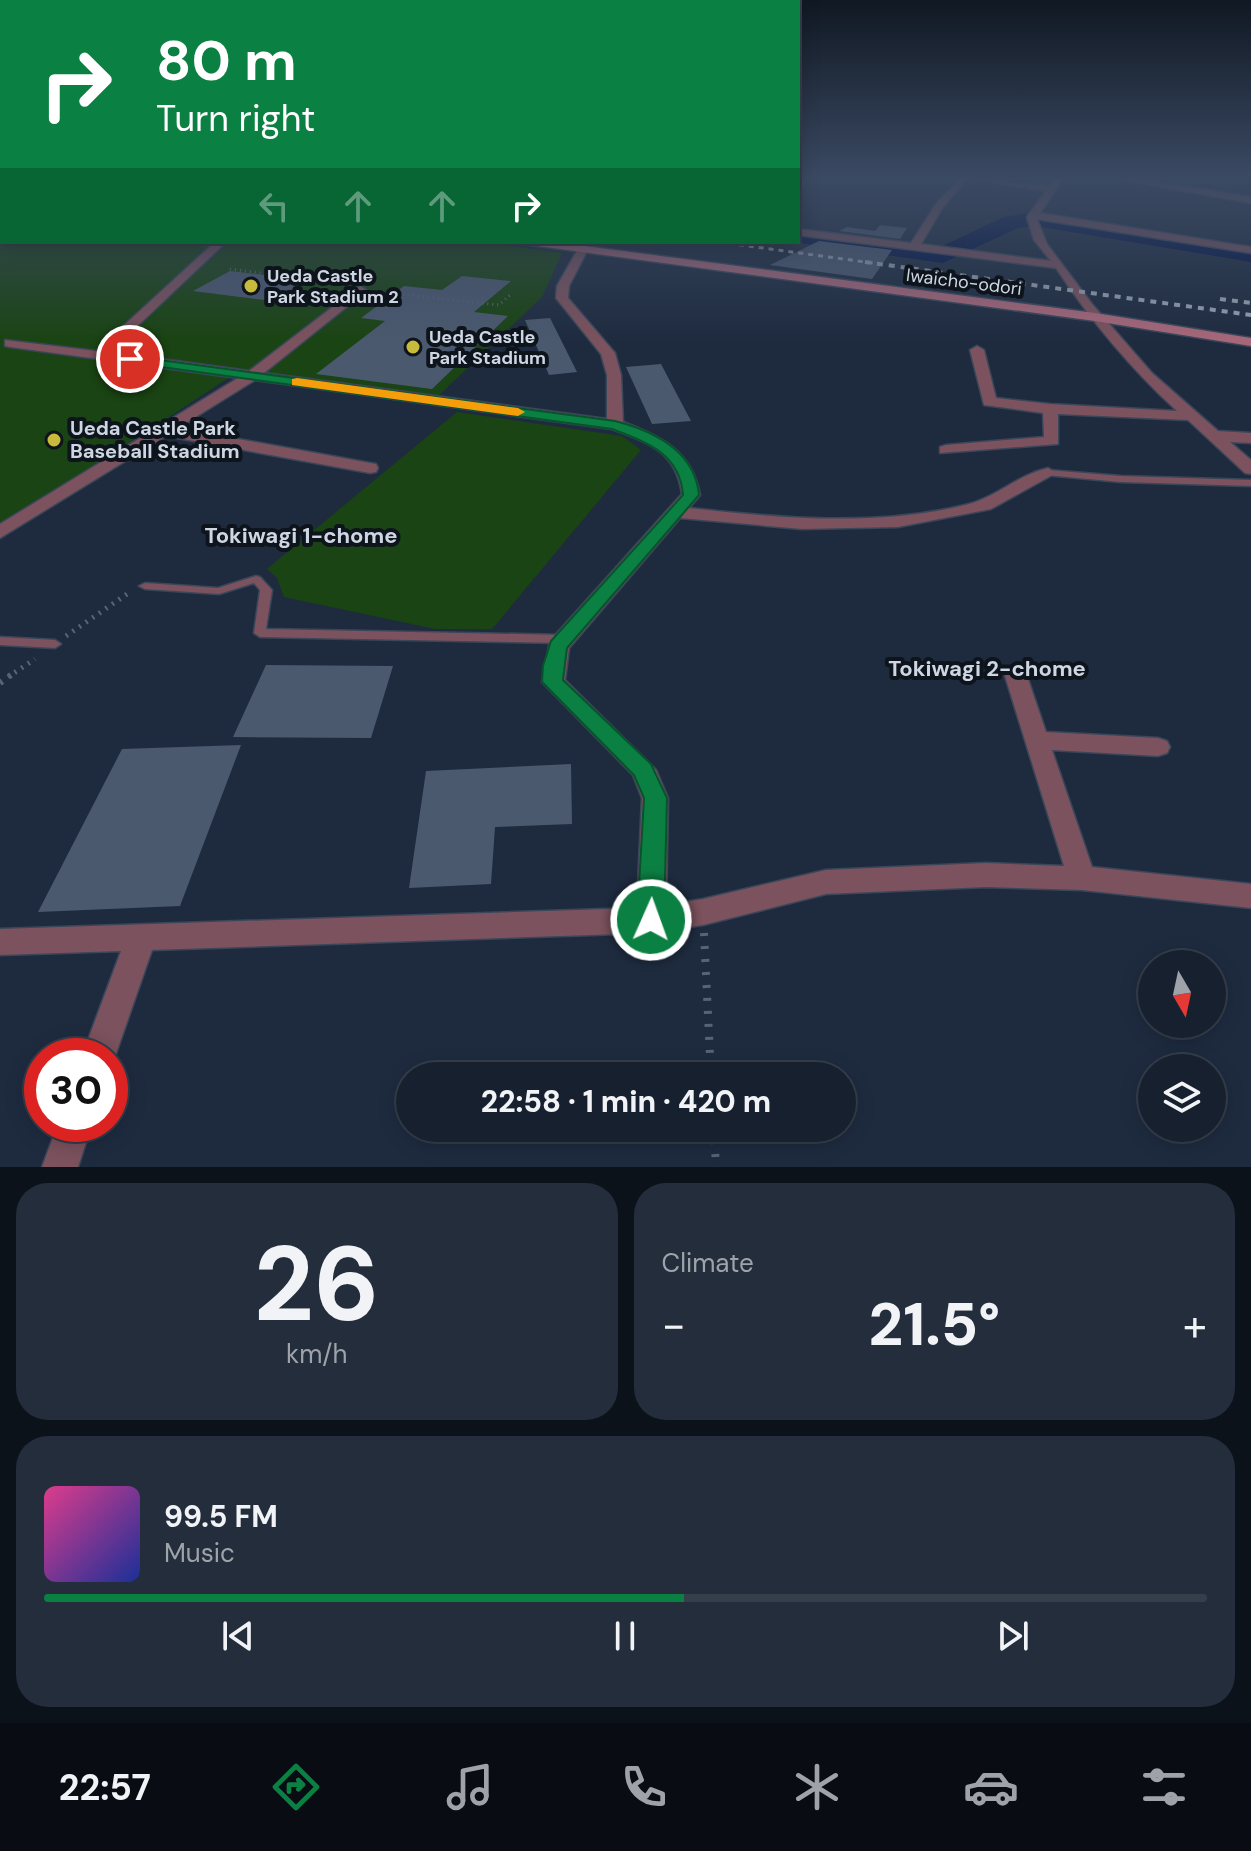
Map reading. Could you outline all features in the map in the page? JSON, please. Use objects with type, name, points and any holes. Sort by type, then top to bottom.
[{"type":"street","points":[[809,233],[1060,265]]},
{"type":"street","points":[[914,247],[922,233]]},
{"type":"street","points":[[1040,233],[1050,255],[1095,317],[1147,376],[1251,469]]},
{"type":"street","points":[[1138,233],[1251,250]]},
{"type":"street","points":[[99,355],[219,244]]},
{"type":"street","name":"Iwaicho-odori","points":[[545,244],[1095,317],[1251,342]]},
{"type":"street","points":[[583,249],[563,286],[562,298],[608,353],[614,375],[615,425]]},
{"type":"street","points":[[0,532],[252,376],[360,290]]},
{"type":"street","points":[[10,343],[615,425],[666,447],[686,469],[691,495],[558,646],[553,682],[643,770],[655,798],[651,920]]},
{"type":"street","points":[[977,350],[989,402],[1050,409],[1191,416]]},
{"type":"street","points":[[946,450],[1052,441],[1050,409]]},
{"type":"street","points":[[166,431],[370,468]]},
{"type":"street","points":[[1214,436],[1251,438]]},
{"type":"street","points":[[674,512],[789,524],[843,524],[930,517],[998,500],[1012,493],[1028,477],[1048,473]]},
{"type":"street","points":[[1016,676],[1082,878]]},
{"type":"street","points":[[1035,740],[1158,747]]},
{"type":"street","points":[[0,942],[651,920],[703,912],[826,882],[986,875],[1082,878],[1251,896]]},
{"type":"street","points":[[105,1038],[141,938]]},
{"type":"street","points":[[60,1167],[69,1142]]},
{"type":"lane","points":[[1048,473],[1121,479],[1251,483]]},
{"type":"lane","points":[[145,586],[219,591],[256,579],[266,590],[260,633],[566,639]]},
{"type":"lane","points":[[0,641],[55,644]]},
{"type":"path","points":[[230,269],[339,282],[360,290],[499,305],[511,294]]},
{"type":"path","points":[[0,683],[92,615],[135,588],[145,586]]},
{"type":"path","points":[[703,912],[710,1062]]},
{"type":"path","points":[[715,1142],[716,1167]]},
{"type":"green space","points":[[0,244],[497,244],[562,253],[542,297],[435,399],[239,371],[0,528]]},
{"type":"green space","points":[[457,412],[622,436],[641,450],[492,629],[435,629],[284,597],[277,578],[267,569]]},
{"type":"building","points":[[858,233],[904,233],[900,239]]},
{"type":"building","points":[[819,241],[892,250],[872,279],[770,265]]},
{"type":"building","name":"Ueda Castle Park Stadium 2","points":[[230,271],[307,280],[273,301],[193,291]]},
{"type":"building","name":"Ueda Castle Park Stadium","points":[[462,276],[511,281],[474,312],[508,316],[432,389],[316,374],[385,321],[361,318],[404,286],[442,290]]},
{"type":"building","points":[[550,318],[577,372],[549,375],[525,320]]},
{"type":"building","points":[[661,364],[691,421],[652,424],[626,367]]},
{"type":"building","points":[[266,665],[393,666],[371,738],[233,737]]},
{"type":"building","points":[[241,745],[180,906],[38,912],[122,749]]},
{"type":"building","points":[[571,764],[572,824],[495,827],[491,884],[409,888],[426,771]]},
{"type":"waterway","points":[[800,236],[943,255],[988,233]]},
{"type":"waterway","points":[[1124,233],[1251,254]]},
{"type":"railway","points":[[734,244],[880,264]]},
{"type":"railway","points":[[865,262],[1251,315]]},
{"type":"railway","points":[[1220,299],[1251,303]]},
{"type":"slow traffic","points":[[297,382],[518,412]]},
{"type":"place","name":"Ueda Castle Park Stadium 2","points":[[251,286]]},
{"type":"place","name":"Ueda Castle Park Stadium","points":[[413,347]]},
{"type":"place","name":"Ueda Castle Park Baseball Stadium","points":[[54,440]]},
{"type":"district","name":"Tokiwagi 1-chome","points":[[301,535]]},
{"type":"district","name":"Tokiwagi 2-chome","points":[[987,668]]},
{"type":"route","points":[[130,359],[615,425],[651,439],[677,458],[686,469],[691,495],[558,646],[553,666],[553,682],[643,770],[655,798],[651,920]]}]
